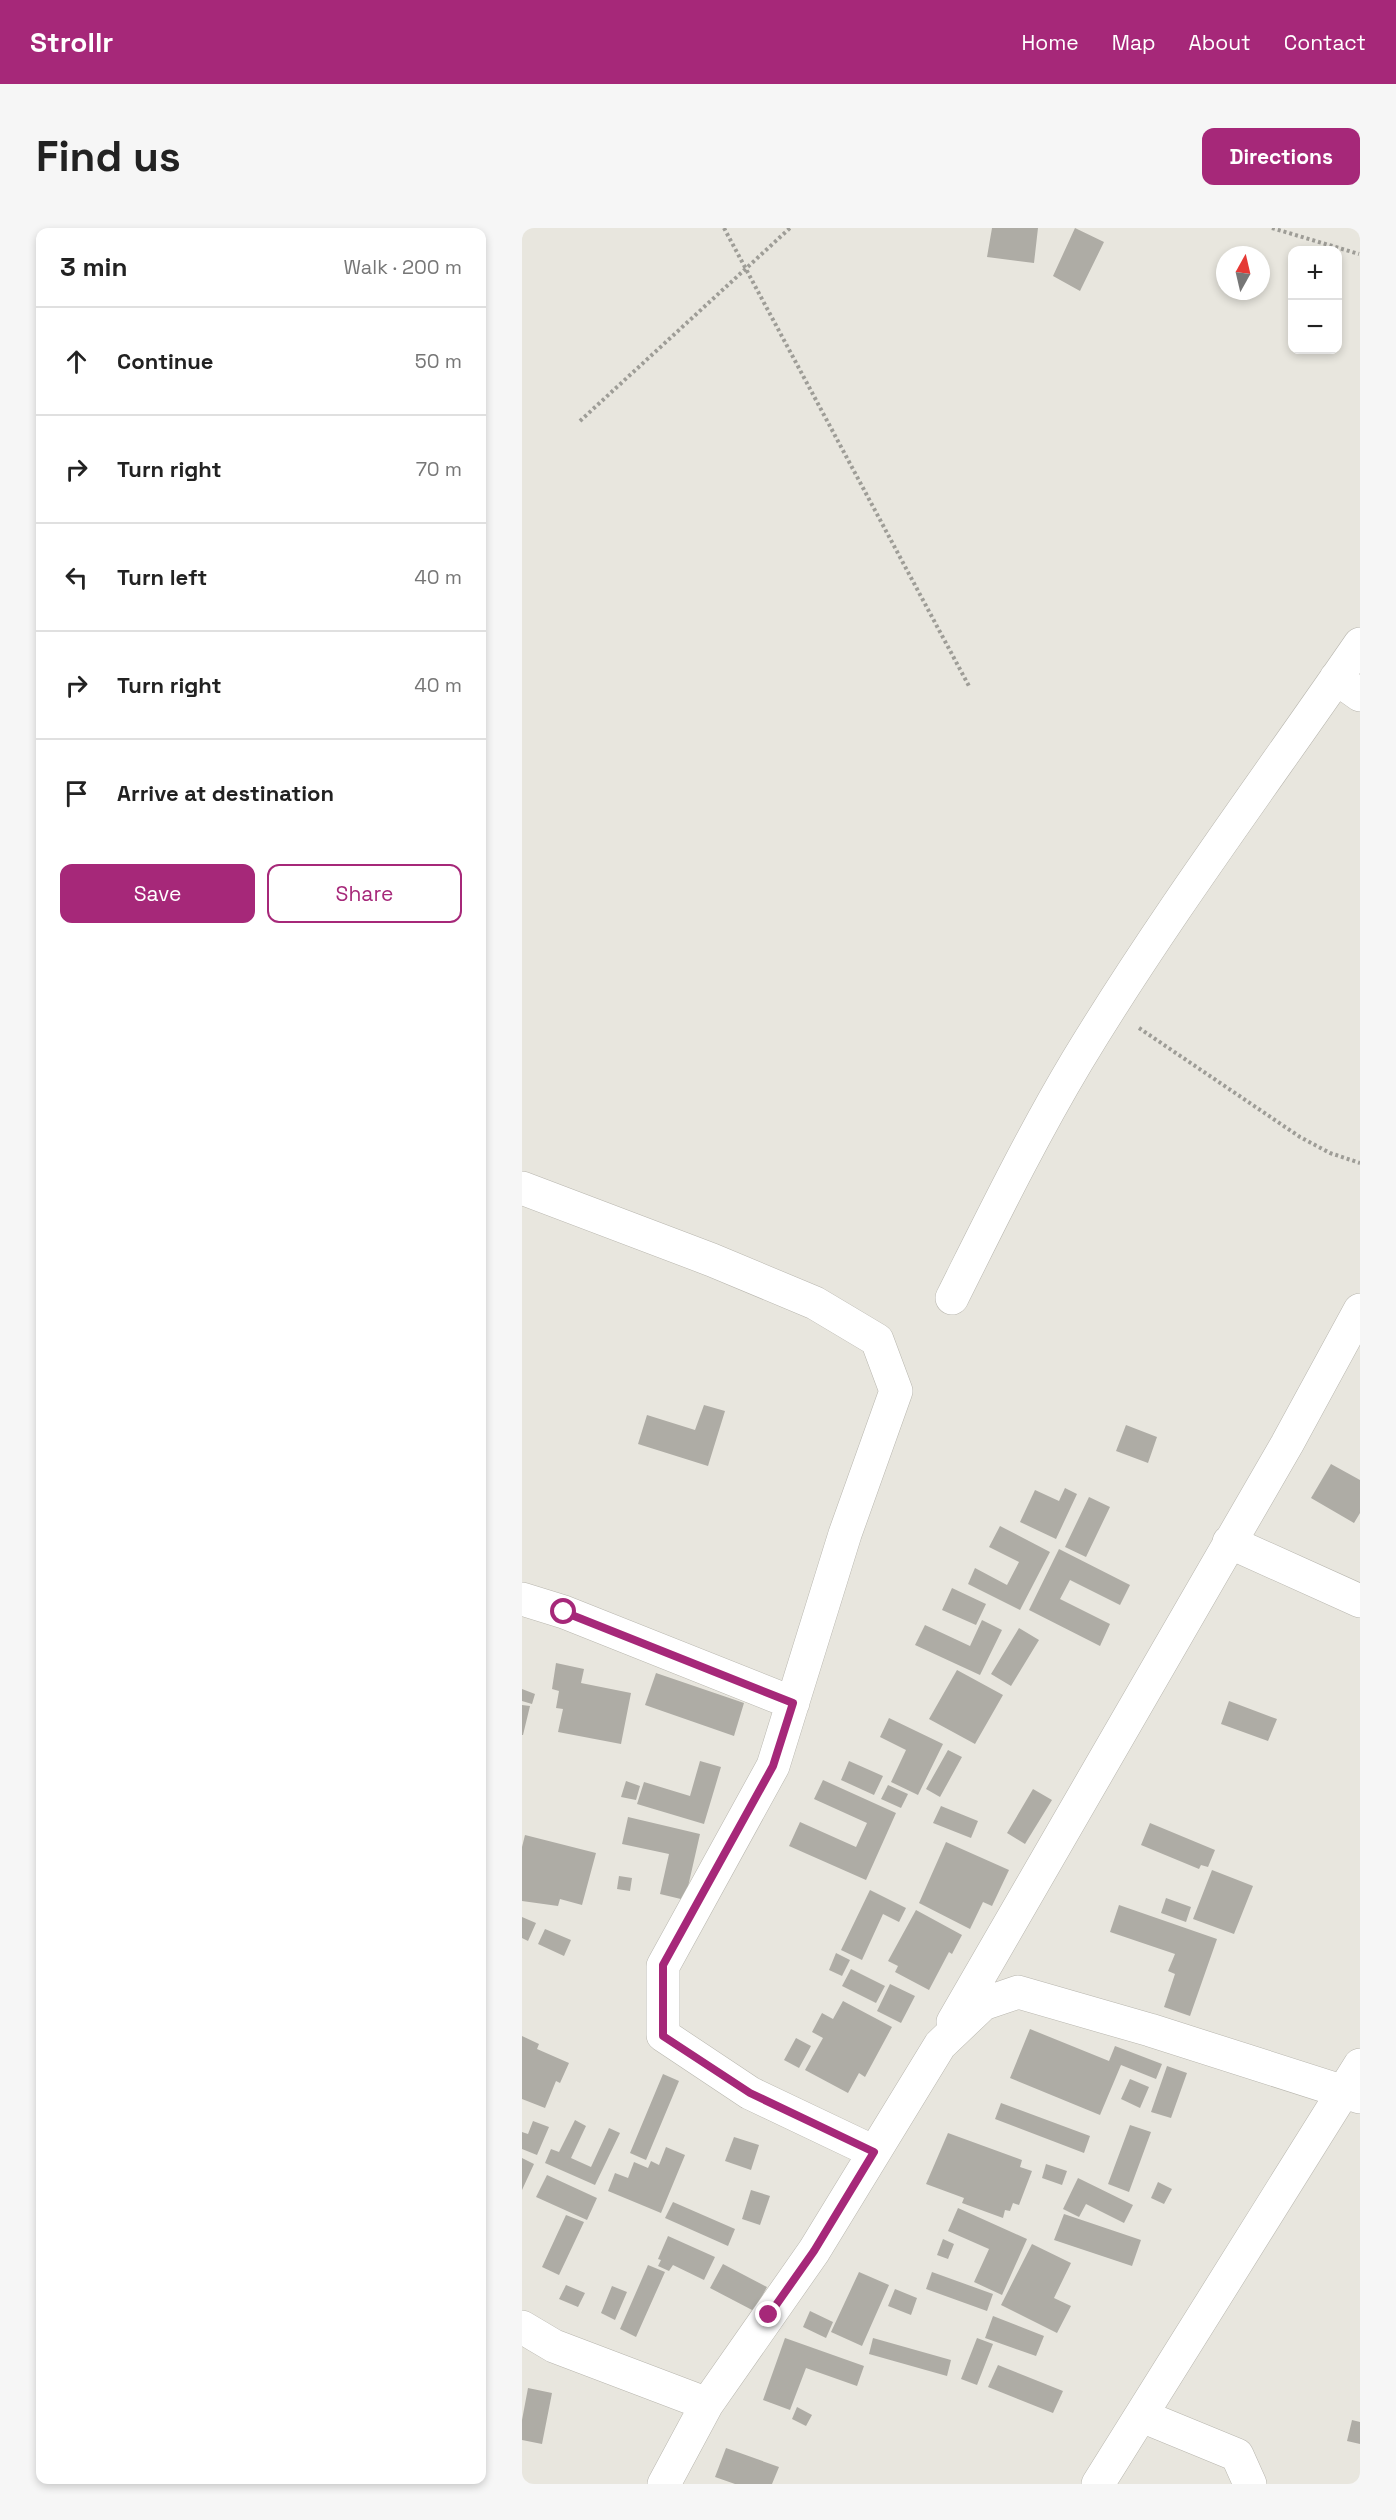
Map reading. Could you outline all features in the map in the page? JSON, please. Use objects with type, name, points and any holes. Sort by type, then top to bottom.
[{"type":"street","points":[[952,1298],[1021,1159],[1111,1008],[1164,924],[1348,687],[1360,644]]},
{"type":"street","points":[[522,1188],[711,1260],[815,1303],[877,1340],[896,1392],[845,1534],[773,1766],[663,1965],[663,2036],[750,2093],[874,2152]]},
{"type":"street","points":[[664,2484],[707,2404],[814,2251],[940,2045],[1287,1444],[1360,1310]]},
{"type":"street","points":[[1230,1542],[1360,1601]]},
{"type":"street","points":[[522,1599],[564,1612],[793,1703]]},
{"type":"street","points":[[940,2045],[983,2004],[1018,1992],[1150,2030],[1351,2094]]},
{"type":"street","points":[[1098,2484],[1351,2094],[1360,2066]]},
{"type":"street","points":[[522,2327],[554,2346],[707,2404]]},
{"type":"street","points":[[1142,2416],[1237,2455],[1250,2484]]},
{"type":"path","points":[[724,228],[969,688]]},
{"type":"path","points":[[580,421],[790,228]]},
{"type":"path","points":[[1272,228],[1359,254]]},
{"type":"path","points":[[1111,1008],[1300,1137],[1330,1153],[1360,1163]]},
{"type":"building","points":[[992,228],[1038,228],[1034,263],[987,257]]},
{"type":"building","points":[[1075,228],[1104,242],[1080,291],[1053,276]]},
{"type":"building","points":[[704,1405],[725,1411],[708,1466],[638,1444],[647,1415],[695,1430]]},
{"type":"building","points":[[1126,1425],[1157,1437],[1148,1463],[1116,1451]]},
{"type":"building","points":[[1331,1464],[1360,1480],[1360,1513],[1354,1523],[1311,1498]]},
{"type":"building","points":[[1065,1488],[1077,1494],[1056,1539],[1020,1522],[1035,1490],[1059,1501]]},
{"type":"building","points":[[1089,1497],[1110,1507],[1086,1557],[1065,1547]]},
{"type":"building","points":[[1000,1526],[1050,1552],[1020,1610],[968,1584],[975,1568],[1007,1585],[1019,1562],[989,1547]]},
{"type":"building","points":[[1059,1549],[1130,1585],[1120,1605],[1070,1580],[1060,1599],[1110,1624],[1100,1646],[1029,1610]]},
{"type":"building","points":[[952,1588],[986,1604],[976,1625],[942,1610]]},
{"type":"building","points":[[982,1620],[1002,1630],[980,1675],[915,1645],[925,1625],[970,1646]]},
{"type":"building","points":[[1019,1628],[1039,1640],[1011,1686],[991,1674]]},
{"type":"building","points":[[556,1663],[584,1669],[581,1683],[631,1693],[621,1744],[558,1732],[563,1709],[556,1708],[559,1691],[552,1689]]},
{"type":"building","points":[[957,1670],[1003,1695],[975,1744],[929,1719]]},
{"type":"building","points":[[656,1673],[744,1703],[734,1736],[645,1705]]},
{"type":"building","points":[[522,1689],[535,1694],[532,1704],[522,1701]]},
{"type":"building","points":[[1229,1701],[1277,1719],[1268,1741],[1221,1724]]},
{"type":"building","points":[[522,1705],[530,1706],[523,1735],[522,1735]]},
{"type":"building","points":[[889,1718],[943,1744],[918,1795],[891,1782],[906,1750],[880,1737]]},
{"type":"building","points":[[948,1750],[962,1757],[940,1797],[926,1789]]},
{"type":"building","points":[[700,1761],[721,1767],[704,1824],[637,1804],[644,1782],[690,1796]]},
{"type":"building","points":[[849,1761],[883,1776],[874,1795],[841,1780]]},
{"type":"building","points":[[823,1780],[896,1813],[866,1880],[789,1846],[800,1822],[856,1847],[867,1823],[814,1799]]},
{"type":"building","points":[[626,1781],[640,1786],[636,1800],[621,1797]]},
{"type":"building","points":[[888,1785],[908,1794],[901,1808],[881,1799]]},
{"type":"building","points":[[1033,1789],[1052,1800],[1025,1844],[1007,1833]]},
{"type":"building","points":[[941,1806],[978,1821],[971,1838],[933,1823]]},
{"type":"building","points":[[628,1817],[700,1834],[685,1900],[660,1894],[669,1854],[622,1844]]},
{"type":"building","points":[[1150,1823],[1215,1850],[1208,1867],[1201,1865],[1199,1869],[1141,1845]]},
{"type":"building","points":[[525,1835],[596,1853],[582,1905],[560,1899],[558,1906],[522,1901],[522,1847]]},
{"type":"building","points":[[946,1842],[1009,1870],[992,1906],[983,1902],[970,1929],[919,1903]]},
{"type":"building","points":[[1212,1870],[1253,1886],[1234,1934],[1193,1919]]},
{"type":"building","points":[[619,1876],[632,1878],[630,1891],[617,1889]]},
{"type":"building","points":[[870,1890],[906,1908],[899,1922],[883,1914],[862,1960],[841,1950]]},
{"type":"building","points":[[1166,1898],[1191,1907],[1186,1922],[1161,1913]]},
{"type":"building","points":[[1119,1905],[1217,1939],[1190,2016],[1164,2007],[1175,1974],[1168,1971],[1175,1954],[1110,1932]]},
{"type":"building","points":[[916,1910],[962,1935],[952,1954],[949,1952],[929,1990],[895,1972],[898,1966],[888,1961]]},
{"type":"building","points":[[522,1917],[536,1923],[528,1941],[522,1938]]},
{"type":"building","points":[[545,1929],[571,1940],[564,1956],[538,1944]]},
{"type":"building","points":[[836,1953],[850,1960],[842,1976],[829,1970]]},
{"type":"building","points":[[851,1969],[885,1986],[876,2003],[842,1986]]},
{"type":"building","points":[[890,1984],[915,1996],[901,2023],[877,2011]]},
{"type":"building","points":[[843,2001],[892,2027],[865,2077],[859,2073],[848,2093],[805,2070],[823,2038],[812,2032],[822,2013],[833,2019]]},
{"type":"building","points":[[1030,2029],[1109,2061],[1115,2046],[1162,2064],[1156,2079],[1121,2065],[1100,2115],[1010,2078]]},
{"type":"building","points":[[522,2036],[539,2044],[537,2049],[569,2063],[560,2083],[556,2081],[545,2108],[522,2099]]},
{"type":"building","points":[[796,2038],[811,2046],[799,2068],[784,2060]]},
{"type":"building","points":[[1167,2066],[1187,2073],[1171,2118],[1151,2112]]},
{"type":"building","points":[[663,2074],[679,2081],[646,2160],[630,2153]]},
{"type":"building","points":[[1130,2079],[1149,2087],[1140,2108],[1121,2099]]},
{"type":"building","points":[[1001,2103],[1090,2136],[1084,2153],[995,2119]]},
{"type":"building","points":[[575,2120],[586,2126],[571,2158],[591,2167],[609,2128],[620,2133],[595,2185],[545,2163],[551,2149],[559,2152]]},
{"type":"building","points":[[533,2121],[549,2127],[537,2155],[522,2149],[522,2132],[528,2134]]},
{"type":"building","points":[[1130,2125],[1151,2132],[1129,2192],[1108,2184]]},
{"type":"building","points":[[948,2133],[1022,2160],[1020,2167],[1032,2171],[1019,2205],[1013,2203],[1010,2211],[1005,2210],[1003,2218],[962,2203],[964,2198],[926,2184]]},
{"type":"building","points":[[734,2137],[759,2145],[751,2170],[725,2161]]},
{"type":"building","points":[[666,2147],[685,2155],[661,2213],[608,2191],[615,2173],[628,2178],[634,2162],[648,2168],[651,2161],[659,2165]]},
{"type":"building","points":[[522,2158],[534,2164],[522,2190]]},
{"type":"building","points":[[1046,2164],[1067,2171],[1062,2185],[1042,2178]]},
{"type":"building","points":[[547,2175],[597,2198],[587,2220],[536,2197]]},
{"type":"building","points":[[1078,2178],[1133,2205],[1124,2223],[1086,2204],[1079,2217],[1063,2209]]},
{"type":"building","points":[[1158,2182],[1172,2189],[1164,2204],[1151,2198]]},
{"type":"building","points":[[751,2190],[770,2196],[760,2225],[742,2219]]},
{"type":"building","points":[[673,2202],[735,2229],[728,2246],[665,2218]]},
{"type":"building","points":[[958,2208],[1027,2239],[1002,2295],[974,2282],[989,2249],[948,2231]]},
{"type":"building","points":[[1064,2214],[1141,2240],[1132,2266],[1054,2240]]},
{"type":"building","points":[[566,2215],[584,2222],[559,2275],[542,2267]]},
{"type":"building","points":[[668,2236],[715,2257],[704,2280],[673,2265],[669,2271],[658,2266],[661,2260],[658,2259]]},
{"type":"building","points":[[943,2239],[954,2244],[948,2259],[937,2255]]},
{"type":"building","points":[[1032,2244],[1071,2263],[1054,2298],[1071,2306],[1057,2333],[1001,2305]]},
{"type":"building","points":[[723,2264],[767,2287],[754,2311],[710,2288]]},
{"type":"building","points":[[648,2265],[665,2272],[636,2337],[620,2329]]},
{"type":"building","points":[[859,2272],[889,2285],[862,2346],[831,2332]]},
{"type":"building","points":[[932,2272],[993,2294],[987,2311],[926,2289]]},
{"type":"building","points":[[566,2285],[585,2293],[578,2307],[559,2299]]},
{"type":"building","points":[[612,2286],[627,2292],[615,2320],[601,2313]]},
{"type":"building","points":[[895,2289],[917,2298],[911,2315],[888,2306]]},
{"type":"building","points":[[810,2311],[833,2322],[826,2338],[803,2327]]},
{"type":"building","points":[[993,2316],[1044,2336],[1036,2356],[985,2338]]},
{"type":"building","points":[[785,2338],[864,2366],[857,2386],[806,2368],[790,2410],[763,2400]]},
{"type":"building","points":[[873,2338],[951,2360],[947,2376],[869,2354]]},
{"type":"building","points":[[977,2338],[993,2344],[977,2385],[961,2379]]},
{"type":"building","points":[[998,2365],[1063,2391],[1053,2413],[988,2387]]},
{"type":"building","points":[[528,2388],[552,2393],[542,2444],[522,2440],[522,2420]]},
{"type":"building","points":[[797,2407],[812,2415],[806,2426],[792,2419]]},
{"type":"building","points":[[1352,2420],[1360,2422],[1360,2444],[1347,2441]]},
{"type":"building","points":[[726,2448],[779,2467],[772,2484],[735,2484],[715,2477]]},
{"type":"route","points":[[564,1612],[793,1703],[773,1766],[663,1965],[663,2036],[750,2093],[874,2152],[814,2251],[769,2315]]}]
